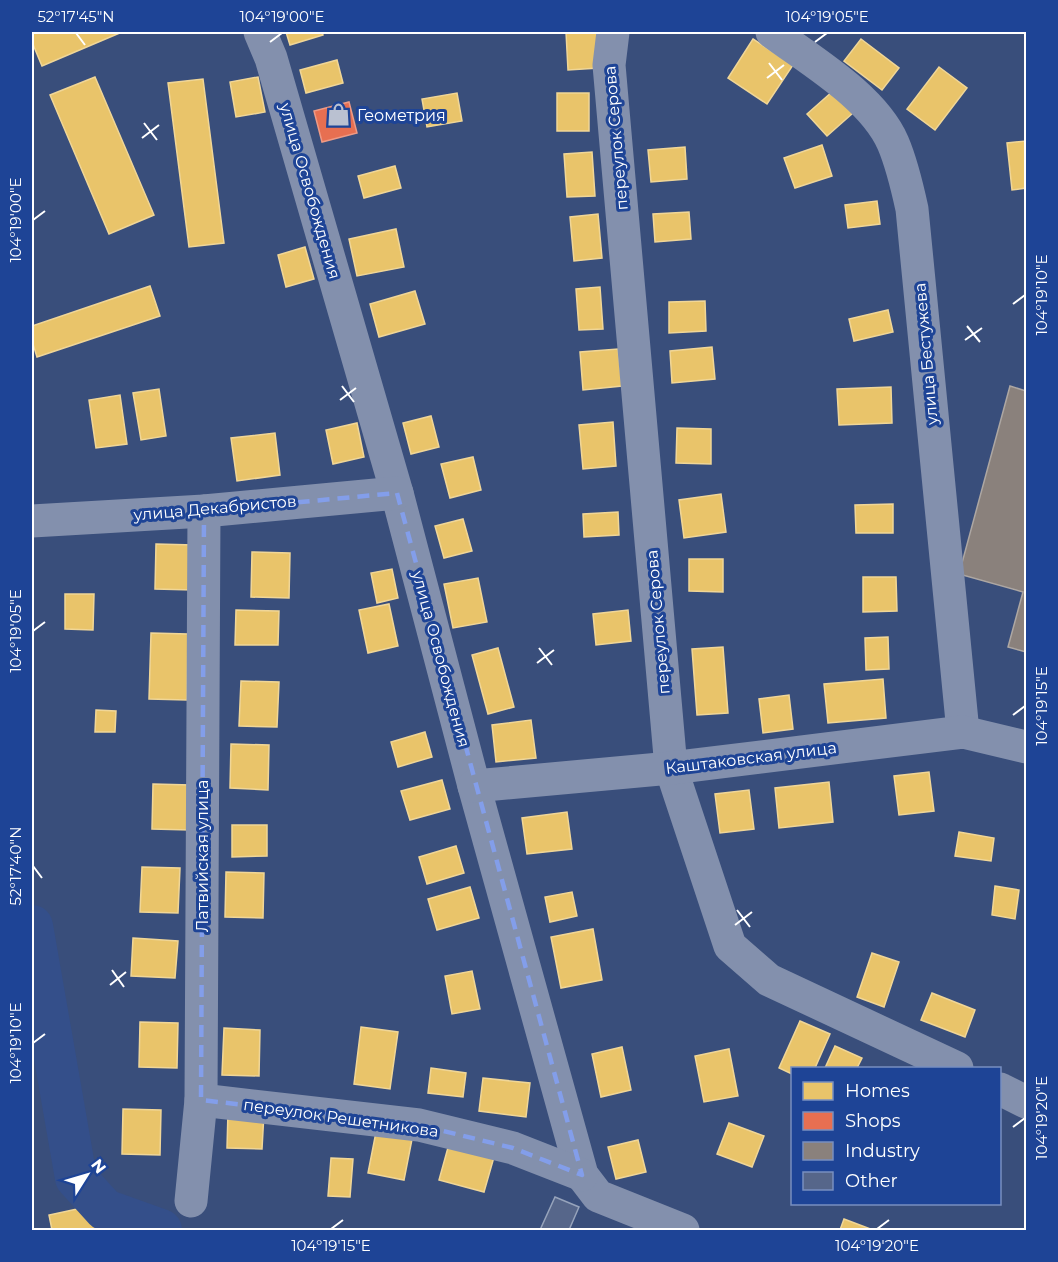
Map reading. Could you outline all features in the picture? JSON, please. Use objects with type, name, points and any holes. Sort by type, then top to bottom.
[{"type":"street","name":"улица Освобождения","points":[[260,32],[271,58],[398,493],[474,786],[582,1175],[598,1196],[683,1230]]},
{"type":"street","name":"переулок Серова","points":[[612,32],[609,64],[671,768],[730,946],[770,980],[955,1067]]},
{"type":"street","name":"улица Бестужева","points":[[772,32],[865,103],[892,141],[905,178],[912,209],[963,732]]},
{"type":"street","name":"улица Декабристов","points":[[32,521],[204,510],[398,493]]},
{"type":"street","name":"Латвийская улица","points":[[191,1201],[201,1100],[204,510]]},
{"type":"street","name":"Каштаковская улица","points":[[474,786],[671,768],[963,732],[1026,747]]},
{"type":"street","points":[[1001,1090],[1026,1102]]},
{"type":"street","name":"переулок Решетникова","points":[[201,1100],[419,1125],[513,1149],[582,1175]]},
{"type":"highlighted area","points":[[397,493],[582,1175],[513,1148],[419,1125],[201,1100],[204,511]]},
{"type":"building: Homes","points":[[32,32],[122,32],[42,66],[32,42]]},
{"type":"building: Homes","points":[[286,32],[322,32],[323,35],[290,45]]},
{"type":"building: Homes","points":[[566,32],[597,32],[599,68],[568,70]]},
{"type":"building: Homes","points":[[753,39],[793,65],[767,104],[728,78]]},
{"type":"building: Homes","points":[[861,39],[899,68],[882,90],[844,61]]},
{"type":"building: Homes","points":[[337,60],[343,83],[306,93],[300,70]]},
{"type":"building: Homes","points":[[939,67],[967,88],[935,130],[907,109]]},
{"type":"building: Homes","points":[[95,77],[154,215],[109,234],[50,95]]},
{"type":"building: Homes","points":[[258,77],[265,112],[236,117],[230,82]]},
{"type":"building: Homes","points":[[203,79],[224,243],[189,247],[168,83]]},
{"type":"building: Homes","points":[[833,91],[853,113],[827,136],[807,114]]},
{"type":"building: Homes","points":[[457,93],[462,121],[427,127],[422,99]]},
{"type":"building: Homes","points":[[557,93],[589,93],[589,131],[557,131]]},
{"type":"building: Homes","points":[[1026,141],[1026,188],[1012,190],[1007,143]]},
{"type":"building: Homes","points":[[822,145],[832,176],[795,188],[784,158]]},
{"type":"building: Homes","points":[[685,147],[687,179],[651,182],[648,150]]},
{"type":"building: Homes","points":[[592,152],[595,196],[567,197],[564,154]]},
{"type":"building: Homes","points":[[395,166],[401,188],[364,198],[358,176]]},
{"type":"building: Homes","points":[[877,201],[880,224],[848,228],[845,205]]},
{"type":"building: Homes","points":[[689,212],[691,239],[655,242],[653,214]]},
{"type":"building: Homes","points":[[598,214],[602,258],[574,261],[570,217]]},
{"type":"building: Homes","points":[[396,229],[404,267],[357,276],[349,239]]},
{"type":"building: Homes","points":[[305,247],[314,279],[286,287],[278,255]]},
{"type":"building: Homes","points":[[150,286],[160,316],[37,357],[32,341],[32,326]]},
{"type":"building: Homes","points":[[600,287],[603,329],[579,330],[576,289]]},
{"type":"building: Homes","points":[[415,291],[425,324],[379,337],[370,304]]},
{"type":"building: Homes","points":[[705,301],[706,331],[669,333],[669,302]]},
{"type":"building: Homes","points":[[888,310],[893,332],[854,341],[849,319]]},
{"type":"building: Homes","points":[[712,347],[715,379],[672,383],[670,351]]},
{"type":"building: Homes","points":[[618,349],[622,386],[583,390],[580,352]]},
{"type":"building: Homes","points":[[891,387],[892,423],[839,425],[837,389]]},
{"type":"building: Homes","points":[[159,389],[166,436],[141,440],[133,393]]},
{"type":"building: Homes","points":[[120,395],[127,444],[96,448],[89,400]]},
{"type":"building: Homes","points":[[431,416],[439,447],[411,454],[403,423]]},
{"type":"building: Homes","points":[[613,422],[616,466],[583,469],[579,425]]},
{"type":"building: Homes","points":[[357,423],[364,457],[333,464],[326,430]]},
{"type":"building: Homes","points":[[677,428],[711,429],[711,464],[676,463]]},
{"type":"building: Homes","points":[[275,433],[280,475],[237,481],[231,438]]},
{"type":"building: Homes","points":[[473,457],[481,490],[450,498],[441,464]]},
{"type":"building: Homes","points":[[721,494],[726,532],[684,538],[679,500]]},
{"type":"building: Homes","points":[[893,504],[893,533],[856,533],[855,505]]},
{"type":"building: Homes","points":[[618,512],[619,535],[584,537],[583,514]]},
{"type":"building: Homes","points":[[463,519],[472,551],[444,558],[435,526]]},
{"type":"building: Homes","points":[[156,544],[194,545],[193,590],[155,589]]},
{"type":"building: Homes","points":[[252,552],[290,553],[289,598],[251,597]]},
{"type":"building: Homes","points":[[689,559],[723,559],[723,592],[689,591]]},
{"type":"building: Homes","points":[[392,569],[398,598],[377,603],[371,573]]},
{"type":"building: Homes","points":[[863,577],[896,577],[897,611],[863,612]]},
{"type":"building: Homes","points":[[478,578],[487,622],[453,628],[444,584]]},
{"type":"building: Homes","points":[[65,594],[94,594],[93,630],[65,629]]},
{"type":"building: Homes","points":[[389,604],[398,646],[368,653],[359,610]]},
{"type":"building: Homes","points":[[236,610],[279,611],[278,645],[235,645]]},
{"type":"building: Homes","points":[[628,610],[631,641],[596,645],[593,614]]},
{"type":"building: Homes","points":[[151,633],[188,634],[187,700],[149,699]]},
{"type":"building: Homes","points":[[888,637],[889,669],[866,670],[865,638]]},
{"type":"building: Homes","points":[[723,647],[728,713],[697,715],[692,649]]},
{"type":"building: Homes","points":[[498,648],[514,707],[488,714],[472,655]]},
{"type":"building: Homes","points":[[883,679],[886,718],[828,723],[824,684]]},
{"type":"building: Homes","points":[[241,681],[279,682],[277,727],[239,726]]},
{"type":"building: Homes","points":[[789,695],[793,729],[763,733],[759,699]]},
{"type":"building: Homes","points":[[96,710],[116,711],[115,732],[95,732]]},
{"type":"building: Homes","points":[[531,720],[536,758],[496,762],[492,725]]},
{"type":"building: Homes","points":[[425,732],[432,757],[398,767],[391,742]]},
{"type":"building: Homes","points":[[231,744],[269,745],[268,790],[230,788]]},
{"type":"building: Homes","points":[[929,772],[934,811],[899,815],[894,776]]},
{"type":"building: Homes","points":[[442,780],[450,809],[410,820],[401,791]]},
{"type":"building: Homes","points":[[829,782],[833,822],[779,828],[775,788]]},
{"type":"building: Homes","points":[[153,784],[191,785],[190,830],[152,829]]},
{"type":"building: Homes","points":[[749,790],[754,829],[720,833],[715,794]]},
{"type":"building: Homes","points":[[567,812],[572,849],[527,854],[522,818]]},
{"type":"building: Homes","points":[[232,825],[267,825],[267,856],[232,857]]},
{"type":"building: Homes","points":[[959,832],[994,838],[991,861],[955,856]]},
{"type":"building: Homes","points":[[456,846],[464,873],[427,884],[419,857]]},
{"type":"building: Homes","points":[[142,867],[180,868],[178,913],[140,912]]},
{"type":"building: Homes","points":[[226,872],[264,873],[263,918],[225,917]]},
{"type":"building: Homes","points":[[995,886],[1019,890],[1015,919],[992,915]]},
{"type":"building: Homes","points":[[470,887],[479,918],[437,930],[428,899]]},
{"type":"building: Homes","points":[[572,892],[577,916],[550,922],[545,897]]},
{"type":"building: Homes","points":[[593,929],[602,980],[561,988],[551,937]]},
{"type":"building: Homes","points":[[133,938],[178,941],[175,978],[131,976]]},
{"type":"building: Homes","points":[[872,953],[899,962],[884,1007],[857,997]]},
{"type":"building: Homes","points":[[472,971],[480,1009],[452,1014],[445,976]]},
{"type":"building: Homes","points":[[932,993],[975,1010],[965,1037],[921,1020]]},
{"type":"building: Homes","points":[[800,1021],[830,1034],[815,1067],[791,1067],[791,1074],[779,1068]]},
{"type":"building: Homes","points":[[140,1022],[178,1023],[177,1068],[139,1067]]},
{"type":"building: Homes","points":[[361,1027],[398,1032],[390,1089],[354,1084]]},
{"type":"building: Homes","points":[[224,1028],[260,1030],[259,1076],[222,1075]]},
{"type":"building: Homes","points":[[835,1046],[862,1058],[858,1067],[825,1067]]},
{"type":"building: Homes","points":[[622,1047],[631,1090],[601,1097],[592,1054]]},
{"type":"building: Homes","points":[[729,1049],[738,1096],[704,1102],[695,1056]]},
{"type":"building: Homes","points":[[431,1068],[466,1073],[463,1097],[428,1093]]},
{"type":"building: Homes","points":[[483,1078],[530,1083],[526,1117],[479,1111]]},
{"type":"building: Homes","points":[[123,1109],[161,1110],[160,1155],[122,1154]]},
{"type":"building: Homes","points":[[228,1112],[264,1113],[262,1149],[227,1148]]},
{"type":"building: Homes","points":[[729,1123],[764,1136],[752,1167],[717,1154]]},
{"type":"building: Homes","points":[[377,1127],[413,1134],[404,1180],[368,1173]]},
{"type":"building: Homes","points":[[638,1140],[646,1172],[616,1179],[608,1147]]},
{"type":"building: Homes","points":[[449,1144],[494,1157],[484,1192],[439,1180]]},
{"type":"building: Homes","points":[[331,1158],[353,1159],[350,1197],[328,1196]]},
{"type":"building: Homes","points":[[96,1205],[102,1230],[52,1230],[49,1215]]},
{"type":"building: Homes","points":[[844,1219],[873,1230],[840,1230]]},
{"type":"building: Shops","points":[[349,102],[357,133],[322,142],[314,111]]},
{"type":"building: Industry","points":[[1010,386],[1026,391],[1026,652],[1008,647],[1023,592],[959,574]]},
{"type":"building: Other","points":[[555,1197],[579,1207],[569,1230],[540,1230]]},
{"type":"waterway","points":[[32,926],[76,1178],[105,1210],[161,1230]]},
{"type":"place","name":"Геометрия","points":[[339,115]]}]
